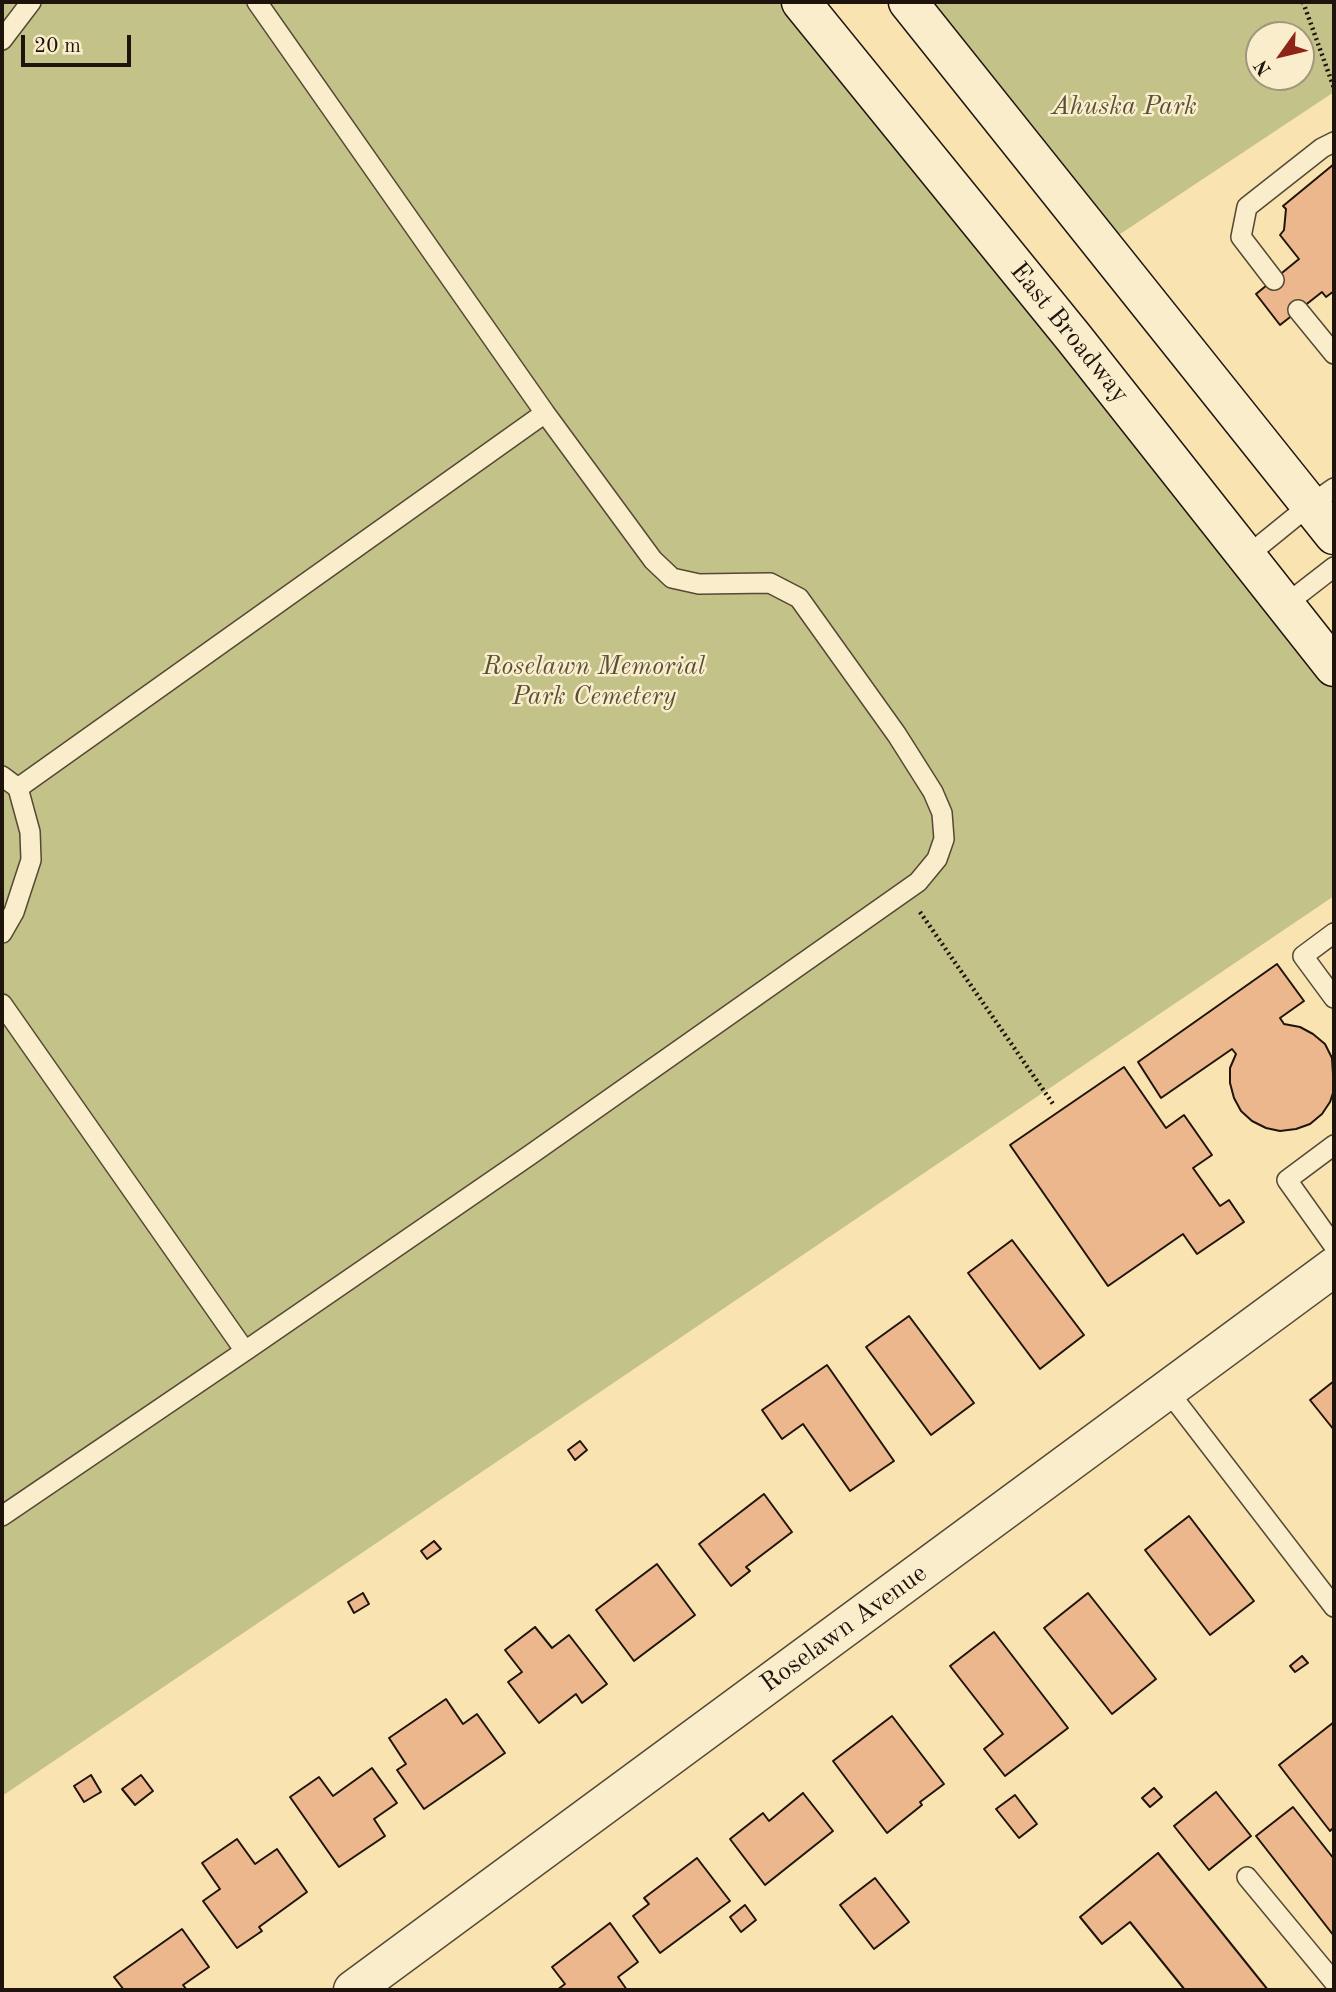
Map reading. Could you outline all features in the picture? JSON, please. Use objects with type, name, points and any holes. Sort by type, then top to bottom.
[{"type":"street","name":"East Broadway","points":[[801,2],[1074,338],[1334,667]]},
{"type":"street","points":[[908,2],[1322,496],[1334,535]]},
{"type":"street","name":"Roselawn Avenue","points":[[353,1990],[1334,1267]]},
{"type":"lane","points":[[2,40],[31,2]]},
{"type":"lane","points":[[2,1516],[541,1147],[918,882],[936,859],[944,839],[942,813],[933,792],[897,735],[799,598],[770,583],[699,584],[673,578],[653,560],[545,413],[257,2]]},
{"type":"lane","points":[[1274,280],[1241,237],[1247,207],[1322,148],[1334,142]]},
{"type":"lane","points":[[1298,310],[1334,354]]},
{"type":"lane","points":[[18,788],[545,413]]},
{"type":"lane","points":[[1247,556],[1322,496]]},
{"type":"lane","points":[[1285,605],[1334,567]]},
{"type":"lane","points":[[2,776],[18,788],[30,832],[31,860],[14,912],[2,933]]},
{"type":"lane","points":[[1334,933],[1303,956],[1334,998]]},
{"type":"lane","points":[[2,1004],[244,1351]]},
{"type":"lane","points":[[1334,1146],[1287,1180],[1334,1247]]},
{"type":"lane","points":[[1168,1391],[1334,1606]]},
{"type":"lane","points":[[1247,1877],[1334,1982]]},
{"type":"path","points":[[1303,2],[1334,88]]},
{"type":"path","points":[[905,891],[1053,1104]]},
{"type":"green space","name":"Roselawn Memorial Park Cemetery","points":[[2,2],[801,2],[1334,667],[1334,896],[2,1796]]},
{"type":"green space","name":"Ahuska Park","points":[[908,2],[1334,2],[1334,92],[1102,246]]},
{"type":"building","points":[[1334,164],[1334,291],[1326,297],[1322,292],[1280,325],[1256,294],[1299,259],[1280,235],[1284,230],[1286,209],[1283,206]]},
{"type":"building","points":[[1277,964],[1304,1001],[1280,1018],[1284,1024],[1300,1027],[1313,1034],[1325,1044],[1332,1058],[1334,1090],[1322,1114],[1310,1124],[1280,1131],[1252,1121],[1241,1111],[1234,1098],[1230,1068],[1236,1054],[1232,1049],[1161,1098],[1138,1062]]},
{"type":"building","points":[[1124,1067],[1166,1128],[1184,1115],[1212,1155],[1193,1168],[1220,1206],[1229,1200],[1244,1222],[1197,1254],[1183,1234],[1108,1286],[1010,1145]]},
{"type":"building","points":[[1012,1240],[1084,1335],[1040,1369],[968,1273]]},
{"type":"building","points":[[909,1316],[974,1403],[931,1435],[866,1347]]},
{"type":"building","points":[[827,1365],[894,1461],[850,1491],[803,1424],[782,1439],[762,1410]]},
{"type":"building","points":[[1334,1381],[1334,1430],[1310,1400]]},
{"type":"building","points":[[580,1441],[587,1450],[575,1460],[568,1450]]},
{"type":"building","points":[[764,1494],[792,1532],[746,1567],[750,1571],[731,1586],[699,1544]]},
{"type":"building","points":[[1189,1516],[1254,1601],[1210,1635],[1145,1550]]},
{"type":"building","points":[[434,1541],[441,1549],[427,1559],[421,1551]]},
{"type":"building","points":[[657,1564],[695,1615],[634,1661],[596,1610]]},
{"type":"building","points":[[363,1593],[369,1604],[354,1613],[348,1602]]},
{"type":"building","points":[[1088,1593],[1156,1679],[1112,1714],[1044,1628]]},
{"type":"building","points":[[535,1627],[552,1648],[569,1635],[607,1684],[582,1703],[576,1694],[539,1723],[508,1682],[522,1672],[505,1650]]},
{"type":"building","points":[[994,1632],[1068,1728],[1005,1776],[984,1749],[1003,1734],[950,1666]]},
{"type":"building","points":[[1302,1656],[1308,1663],[1295,1672],[1290,1666]]},
{"type":"building","points":[[446,1699],[463,1724],[477,1714],[505,1753],[424,1809],[397,1770],[406,1764],[389,1738]]},
{"type":"building","points":[[892,1716],[944,1784],[887,1833],[833,1761]]},
{"type":"building","points":[[1334,1722],[1334,1827],[1330,1831],[1279,1765]]},
{"type":"building","points":[[372,1768],[397,1803],[374,1819],[385,1836],[339,1867],[290,1797],[319,1777],[333,1796]]},
{"type":"building","points":[[91,1775],[101,1792],[84,1802],[74,1786]]},
{"type":"building","points":[[141,1775],[153,1791],[135,1805],[122,1789]]},
{"type":"building","points":[[1154,1788],[1162,1797],[1150,1807],[1142,1798]]},
{"type":"building","points":[[1216,1792],[1251,1836],[1209,1870],[1174,1826]]},
{"type":"building","points":[[803,1793],[833,1831],[765,1885],[730,1839],[763,1813],[769,1821]]},
{"type":"building","points":[[1015,1795],[1037,1824],[1019,1838],[996,1809]]},
{"type":"building","points":[[1293,1807],[1334,1859],[1334,1936],[1256,1836]]},
{"type":"building","points":[[237,1839],[255,1864],[277,1849],[307,1892],[259,1927],[262,1931],[237,1948],[203,1901],[220,1889],[202,1863]]},
{"type":"building","points":[[1158,1853],[1268,1990],[1185,1990],[1130,1922],[1102,1944],[1080,1917]]},
{"type":"building","points":[[697,1858],[730,1901],[660,1953],[633,1916],[649,1904],[644,1898]]},
{"type":"building","points":[[875,1878],[909,1922],[874,1949],[840,1905]]},
{"type":"building","points":[[745,1905],[756,1920],[741,1932],[730,1917]]},
{"type":"building","points":[[610,1923],[638,1962],[618,1977],[627,1990],[557,1990],[565,1984],[552,1967]]},
{"type":"building","points":[[182,1929],[209,1967],[183,1985],[187,1990],[124,1990],[114,1977]]}]
